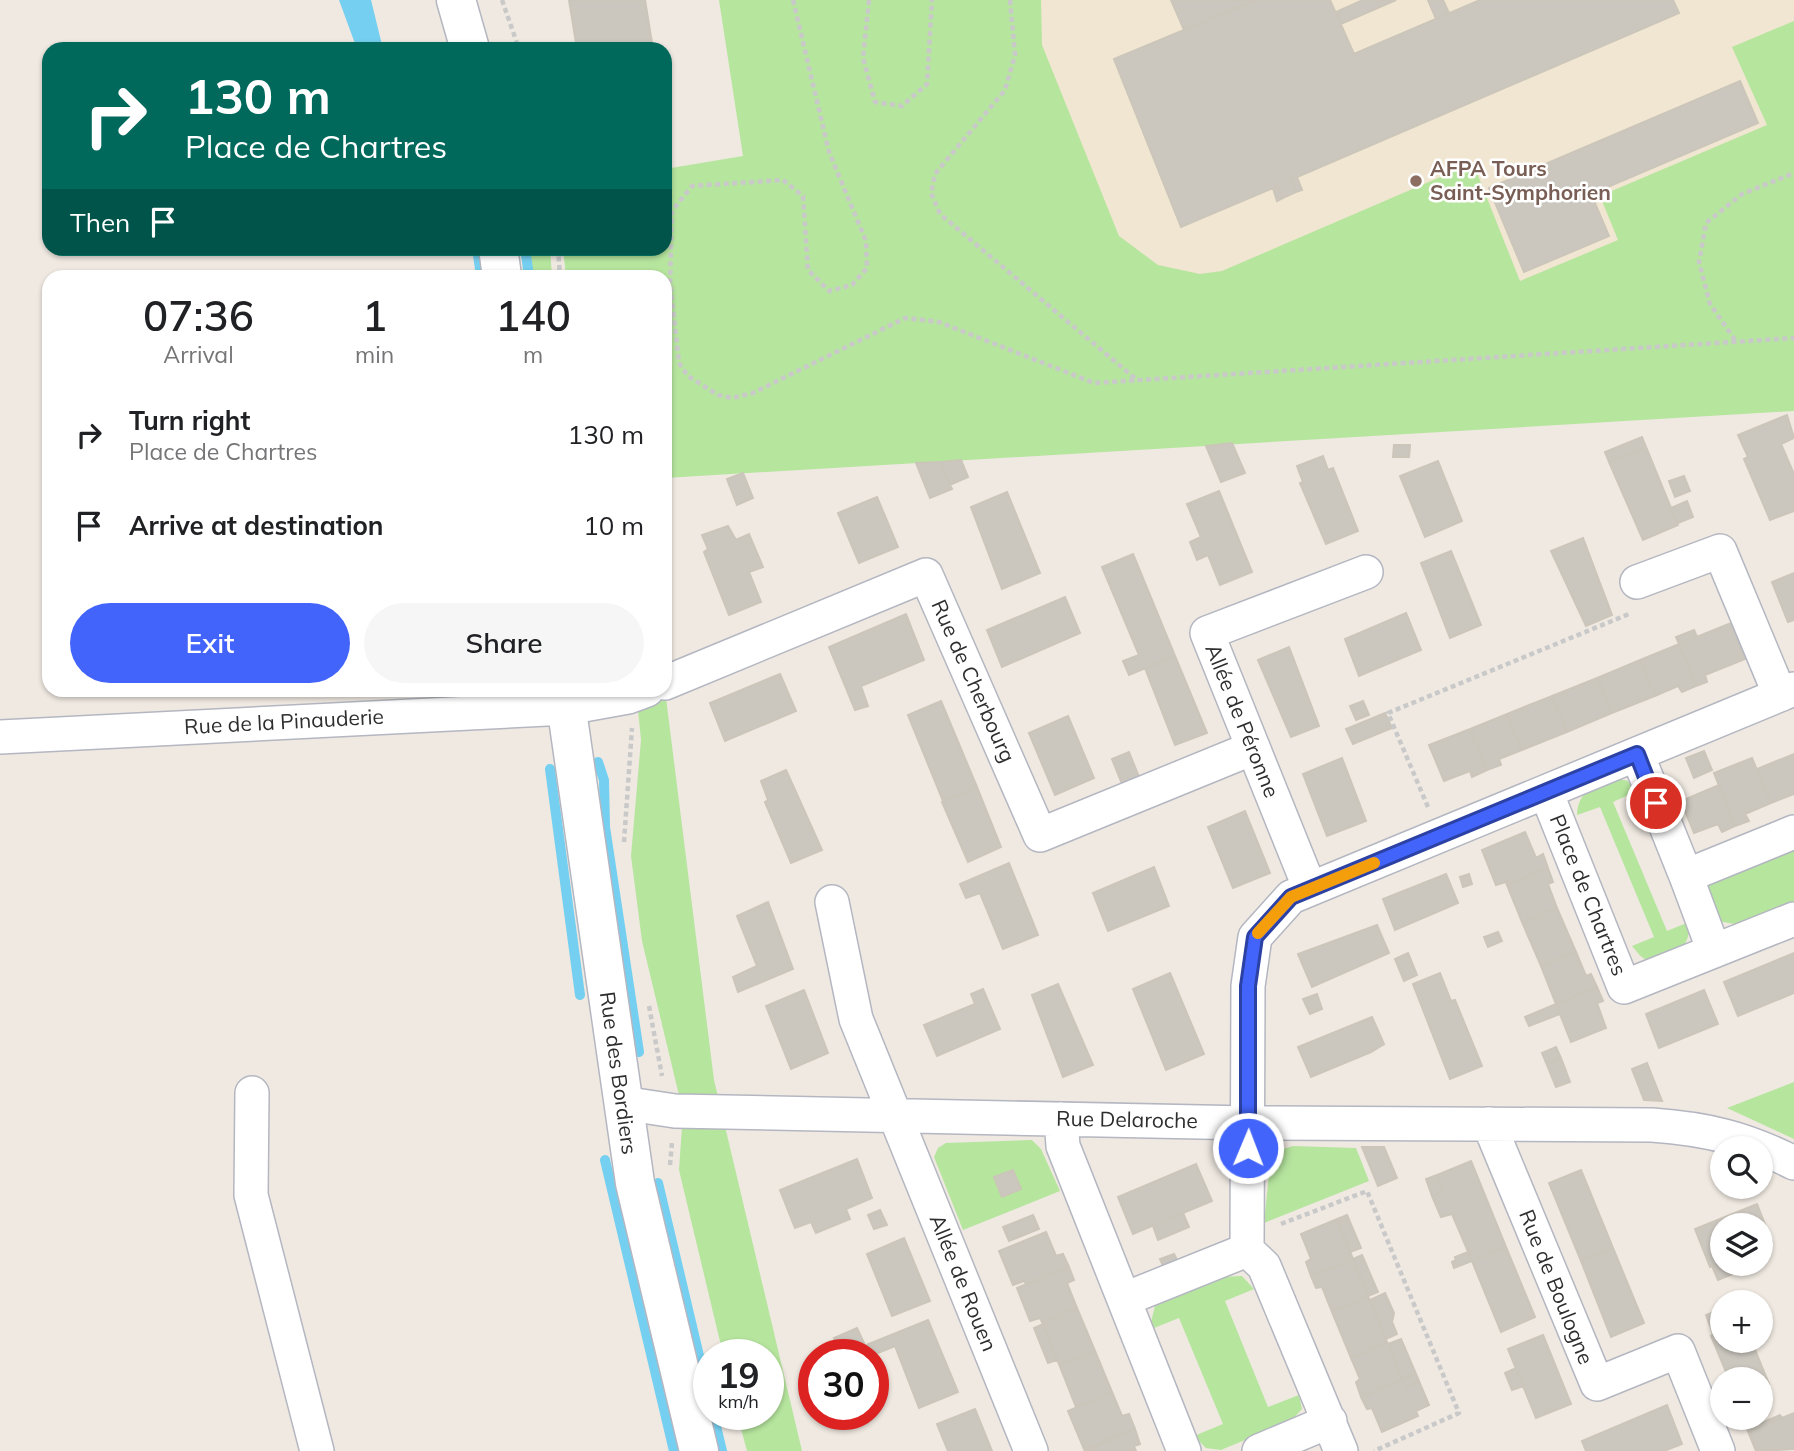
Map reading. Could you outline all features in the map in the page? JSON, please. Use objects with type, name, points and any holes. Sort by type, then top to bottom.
[{"type":"street","points":[[456,0],[468,42]]},
{"type":"street","points":[[478,0],[478,42]]},
{"type":"street","points":[[1259,1451],[1335,1436],[1264,1266],[1247,1250],[1248,986],[1255,937],[1291,897],[1787,692],[1720,551],[1637,582]]},
{"type":"street","name":"Allée de Péronne","points":[[1310,889],[1207,634],[1366,572]]},
{"type":"street","name":"Rue de Cherbourg","points":[[672,680],[926,575],[1040,835],[1253,748]]},
{"type":"street","points":[[566,699],[590,697]]},
{"type":"street","name":"Rue de la Pinauderie","points":[[0,737],[566,699]]},
{"type":"street","name":"Rue des Bordiers","points":[[566,699],[635,1183],[699,1451]]},
{"type":"street","points":[[1637,754],[1714,951]]},
{"type":"street","name":"Place de Chartres","points":[[1546,792],[1624,987],[1794,919]]},
{"type":"street","points":[[1686,876],[1794,832]]},
{"type":"street","name":"Allée de Rouen","points":[[832,902],[856,1018],[1031,1451]]},
{"type":"street","points":[[252,1093],[251,1195],[317,1451]]},
{"type":"street","name":"Rue Delaroche","points":[[622,1103],[675,1111],[1249,1123],[1700,1128],[1734,1136],[1794,1163]]},
{"type":"street","points":[[1061,1119],[1063,1146],[1184,1451]]},
{"type":"street","name":"Rue de Boulogne","points":[[1489,1124],[1597,1384],[1678,1350],[1718,1451]]},
{"type":"street","points":[[1125,1299],[1247,1250]]},
{"type":"path","points":[[502,0],[517,42]]},
{"type":"path","points":[[672,211],[692,186],[783,180],[803,196],[808,270],[828,291],[852,285],[867,268],[866,241],[830,152],[793,0]]},
{"type":"path","points":[[869,0],[863,58],[875,102],[902,106],[928,84],[932,0]]},
{"type":"path","points":[[1010,0],[1015,55],[1005,90],[935,174],[931,193],[940,215],[1137,381]]},
{"type":"path","points":[[1735,341],[1710,304],[1699,262],[1706,223],[1742,194],[1794,173]]},
{"type":"path","points":[[672,299],[679,363],[688,376],[718,396],[732,398],[753,393],[905,318],[939,322],[1094,383],[1794,338]]},
{"type":"path","points":[[1440,837],[1388,713],[1630,613],[1637,582]]},
{"type":"path","points":[[623,856],[638,697]]},
{"type":"path","name":"Rue des Bordiers","points":[[647,997],[663,1077],[675,1111],[670,1168]]},
{"type":"path","points":[[1247,1250],[1262,1231],[1367,1191],[1459,1413],[1373,1451]]},
{"type":"shaded area","name":"AFPA Tours Saint-Symphorien","points":[[1028,0],[1794,0],[1794,363],[1051,406]]},
{"type":"green space","points":[[719,0],[1041,0],[1042,45],[1119,236],[1158,265],[1200,274],[1222,271],[1473,163],[1520,281],[1618,240],[1600,196],[1767,125],[1732,47],[1794,21],[1794,411],[672,478],[672,270],[565,270],[564,256],[672,256],[672,168],[743,156]]},
{"type":"green space","points":[[523,256],[551,256],[552,270],[525,270]]},
{"type":"green space","points":[[656,697],[666,697],[714,1080],[775,1339],[719,1339],[679,1170],[683,1112],[642,941],[631,856],[641,740],[638,710]]},
{"type":"green space","points":[[1615,778],[1628,781],[1635,792],[1613,802],[1667,931],[1689,922],[1688,937],[1681,950],[1662,961],[1647,960],[1632,946],[1654,937],[1600,807],[1577,815],[1584,794]]},
{"type":"green space","points":[[1794,845],[1794,903],[1740,925],[1712,920],[1706,893],[1710,882]]},
{"type":"green space","points":[[1794,1082],[1794,1139],[1727,1108]]},
{"type":"green space","points":[[1032,1140],[1041,1149],[1060,1191],[963,1230],[934,1157],[938,1148],[946,1143]]},
{"type":"green space","points":[[1293,1146],[1356,1148],[1369,1181],[1264,1223],[1270,1164],[1277,1151]]},
{"type":"green space","points":[[1242,1276],[1254,1289],[1225,1301],[1268,1407],[1299,1395],[1302,1409],[1291,1421],[1221,1450],[1206,1448],[1194,1436],[1223,1424],[1179,1318],[1149,1330],[1155,1306],[1222,1277]]},
{"type":"green space","points":[[784,1375],[802,1451],[747,1451],[741,1430],[784,1430]]},
{"type":"water","points":[[339,0],[371,0],[381,42],[354,42]]},
{"type":"building","points":[[569,0],[645,0],[652,42],[576,42]]},
{"type":"building","points":[[1171,0],[1256,0],[1184,30]]},
{"type":"building","points":[[1256,0],[1330,0],[1354,54],[1480,0],[1673,0],[1679,13],[1297,177],[1291,180],[1296,192],[1283,198],[1278,186],[1181,227],[1114,59]]},
{"type":"building","points":[[1363,0],[1396,0],[1341,24],[1336,12]]},
{"type":"building","points":[[1428,0],[1443,0],[1449,13],[1436,19]]},
{"type":"building","points":[[1740,81],[1758,123],[1591,194],[1609,236],[1524,272],[1489,188]]},
{"type":"building","points":[[1297,177],[1302,190],[1296,192],[1291,180]]},
{"type":"building","points":[[1278,186],[1283,198],[1277,201],[1273,188]]},
{"type":"building","points":[[1787,415],[1794,438],[1781,444],[1794,474],[1794,511],[1770,520],[1744,459],[1748,457],[1738,435]]},
{"type":"building","points":[[1642,437],[1646,447],[1609,462],[1605,452]]},
{"type":"building","points":[[1232,443],[1245,473],[1221,482],[1206,446]]},
{"type":"building","points":[[1394,445],[1410,445],[1409,457],[1393,457]]},
{"type":"building","points":[[1646,447],[1678,525],[1643,540],[1609,462]]},
{"type":"building","points":[[1323,456],[1328,470],[1333,468],[1358,531],[1326,544],[1300,483],[1303,482],[1297,466]]},
{"type":"building","points":[[961,460],[968,477],[950,485],[940,462]]},
{"type":"building","points":[[1438,461],[1462,521],[1425,537],[1400,476]]},
{"type":"building","points":[[940,462],[952,489],[930,498],[916,463]]},
{"type":"building","points":[[743,473],[753,498],[737,505],[727,479]]},
{"type":"building","points":[[1684,476],[1690,491],[1675,497],[1669,481]]},
{"type":"building","points":[[1219,491],[1252,572],[1220,585],[1208,555],[1197,560],[1190,542],[1201,537],[1187,504]]},
{"type":"building","points":[[1007,492],[1040,573],[1002,589],[971,507]]},
{"type":"building","points":[[877,497],[898,547],[859,563],[838,513]]},
{"type":"building","points":[[1687,501],[1693,517],[1678,523],[1671,508]]},
{"type":"building","points":[[728,526],[736,540],[749,534],[763,567],[749,572],[761,602],[729,615],[704,552],[708,549],[702,535]]},
{"type":"building","points":[[1583,538],[1612,615],[1586,626],[1551,551]]},
{"type":"building","points":[[1451,551],[1481,625],[1450,638],[1421,563]]},
{"type":"building","points":[[1133,554],[1175,656],[1129,675],[1123,661],[1139,655],[1102,567]]},
{"type":"building","points":[[1794,573],[1794,620],[1788,622],[1772,582]]},
{"type":"building","points":[[1065,597],[1080,633],[1002,667],[987,630]]},
{"type":"building","points":[[1406,613],[1421,650],[1359,676],[1345,639]]},
{"type":"building","points":[[906,614],[924,660],[861,686],[868,706],[855,710],[829,647]]},
{"type":"building","points":[[1731,623],[1745,659],[1705,675],[1707,682],[1696,686],[1679,644]]},
{"type":"building","points":[[1694,630],[1697,637],[1679,644],[1676,637]]},
{"type":"building","points":[[1679,644],[1696,686],[1682,692],[1678,686],[1655,696],[1640,660]]},
{"type":"building","points":[[1289,647],[1319,726],[1291,737],[1258,660]]},
{"type":"building","points":[[1175,656],[1207,733],[1175,745],[1145,668]]},
{"type":"building","points":[[1640,660],[1655,696],[1612,713],[1597,678]]},
{"type":"building","points":[[780,674],[796,711],[725,741],[710,703]]},
{"type":"building","points":[[1597,678],[1612,713],[1567,732],[1552,696]]},
{"type":"building","points":[[1552,696],[1567,732],[1522,750],[1507,714]]},
{"type":"building","points":[[941,701],[977,787],[943,801],[908,715]]},
{"type":"building","points":[[1363,701],[1369,715],[1356,720],[1350,706]]},
{"type":"building","points":[[1385,713],[1392,728],[1353,744],[1346,729]]},
{"type":"building","points":[[1507,714],[1522,750],[1499,759],[1501,765],[1487,770],[1470,729]]},
{"type":"building","points":[[1068,716],[1094,778],[1055,795],[1029,733]]},
{"type":"building","points":[[1470,729],[1487,770],[1472,777],[1470,771],[1444,781],[1429,745]]},
{"type":"building","points":[[1704,751],[1712,770],[1694,778],[1686,758]]},
{"type":"building","points":[[1129,752],[1139,777],[1122,784],[1112,759]]},
{"type":"building","points":[[1794,754],[1794,794],[1771,803],[1757,769]]},
{"type":"building","points":[[1342,758],[1366,821],[1327,836],[1303,774]]},
{"type":"building","points":[[1752,758],[1771,803],[1745,814],[1749,821],[1735,826],[1714,773]]},
{"type":"building","points":[[786,770],[822,850],[791,863],[765,802],[768,800],[761,781]]},
{"type":"building","points":[[1719,785],[1735,826],[1722,832],[1718,824],[1694,833],[1681,801]]},
{"type":"building","points":[[977,787],[1001,847],[968,862],[942,802]]},
{"type":"building","points":[[1245,811],[1270,873],[1233,888],[1208,827]]},
{"type":"building","points":[[1525,832],[1536,858],[1543,854],[1548,868],[1507,885],[1506,882],[1496,885],[1482,850]]},
{"type":"building","points":[[1009,863],[1038,935],[1003,949],[980,893],[966,898],[960,884]]},
{"type":"building","points":[[1154,867],[1169,906],[1108,931],[1093,893]]},
{"type":"building","points":[[1548,868],[1553,882],[1548,884],[1557,908],[1522,922],[1507,885]]},
{"type":"building","points":[[1446,874],[1458,903],[1395,930],[1383,899]]},
{"type":"building","points":[[1469,874],[1472,884],[1463,887],[1460,877]]},
{"type":"building","points":[[768,902],[793,969],[738,992],[733,977],[757,966],[737,916]]},
{"type":"building","points":[[1557,908],[1576,952],[1541,966],[1522,922]]},
{"type":"building","points":[[1377,925],[1389,953],[1312,987],[1298,954]]},
{"type":"building","points":[[1498,932],[1502,941],[1488,947],[1484,937]]},
{"type":"building","points":[[1576,952],[1586,976],[1591,974],[1597,987],[1556,1004],[1541,966]]},
{"type":"building","points":[[1408,953],[1417,975],[1404,981],[1395,959]]},
{"type":"building","points":[[1794,953],[1794,993],[1738,1016],[1724,982]]},
{"type":"building","points":[[1170,973],[1204,1054],[1166,1070],[1133,989]]},
{"type":"building","points":[[1440,973],[1451,1001],[1455,1000],[1482,1066],[1450,1079],[1413,984]]},
{"type":"building","points":[[1058,984],[1093,1065],[1063,1077],[1032,995]]},
{"type":"building","points":[[1597,987],[1603,1001],[1597,1003],[1606,1028],[1571,1042],[1556,1004]]},
{"type":"building","points":[[983,989],[1000,1029],[937,1056],[924,1025],[975,1004],[971,994]]},
{"type":"building","points":[[804,990],[828,1053],[791,1069],[766,1006]]},
{"type":"building","points":[[1704,990],[1718,1024],[1659,1048],[1646,1014]]},
{"type":"building","points":[[1317,994],[1322,1009],[1310,1014],[1303,999]]},
{"type":"building","points":[[1556,1004],[1560,1014],[1529,1026],[1525,1017]]},
{"type":"building","points":[[1372,1017],[1384,1044],[1311,1077],[1298,1047]]},
{"type":"building","points":[[1556,1047],[1561,1058],[1547,1065],[1542,1053]]},
{"type":"building","points":[[1561,1058],[1570,1082],[1556,1087],[1547,1065]]},
{"type":"building","points":[[1647,1063],[1662,1101],[1644,1100],[1632,1069]]},
{"type":"building","points":[[1362,1147],[1384,1147],[1397,1178],[1378,1186]]},
{"type":"building","points":[[857,1159],[872,1198],[846,1209],[850,1219],[816,1233],[811,1222],[795,1228],[780,1190]]},
{"type":"building","points":[[1471,1161],[1506,1247],[1472,1261],[1452,1214],[1441,1217],[1432,1196],[1443,1191],[1437,1175]]},
{"type":"building","points":[[1196,1164],[1212,1201],[1133,1234],[1118,1197]]},
{"type":"building","points":[[1013,1170],[1021,1189],[1002,1197],[994,1177]]},
{"type":"building","points":[[1581,1170],[1613,1248],[1581,1261],[1549,1183]]},
{"type":"building","points":[[1437,1175],[1443,1191],[1432,1196],[1426,1179]]},
{"type":"building","points":[[1757,1204],[1761,1213],[1735,1213]]},
{"type":"building","points":[[880,1210],[887,1225],[874,1229],[868,1215]]},
{"type":"building","points":[[1183,1213],[1189,1227],[1158,1240],[1153,1226]]},
{"type":"building","points":[[1033,1215],[1039,1229],[1009,1241],[1003,1227]]},
{"type":"building","points":[[1347,1215],[1361,1248],[1350,1252],[1337,1219]]},
{"type":"building","points":[[1337,1219],[1353,1259],[1311,1276],[1306,1262],[1311,1259],[1301,1234]]},
{"type":"building","points":[[1710,1223],[1710,1267],[1695,1229]]},
{"type":"building","points":[[1046,1232],[1056,1256],[1063,1254],[1069,1267],[1026,1284],[1024,1281],[1013,1285],[999,1251]]},
{"type":"building","points":[[904,1238],[930,1301],[892,1316],[867,1254]]},
{"type":"building","points":[[1506,1247],[1535,1317],[1501,1332],[1472,1261]]},
{"type":"building","points":[[1613,1248],[1644,1323],[1611,1337],[1581,1261]]},
{"type":"building","points":[[1468,1252],[1472,1261],[1454,1268],[1452,1262],[1456,1260],[1455,1257]]},
{"type":"building","points":[[1174,1254],[1178,1262],[1164,1268],[1160,1259]]},
{"type":"building","points":[[1362,1255],[1378,1292],[1368,1296],[1353,1259]]},
{"type":"building","points":[[1353,1259],[1368,1296],[1332,1312],[1322,1287],[1316,1288],[1311,1276]]},
{"type":"building","points":[[1069,1267],[1074,1280],[1067,1283],[1077,1308],[1042,1322],[1040,1318],[1030,1321],[1017,1288]]},
{"type":"building","points":[[1385,1293],[1394,1313],[1392,1322],[1397,1334],[1386,1339],[1370,1300]]},
{"type":"building","points":[[1368,1296],[1387,1342],[1351,1358],[1332,1312]]},
{"type":"building","points":[[1077,1308],[1095,1351],[1059,1364],[1042,1322]]},
{"type":"building","points":[[928,1320],[958,1392],[919,1408],[895,1346],[889,1348],[889,1339],[881,1339]]},
{"type":"building","points":[[1043,1324],[1057,1360],[1048,1363],[1034,1328]]},
{"type":"building","points":[[857,1328],[862,1339],[834,1339]]},
{"type":"building","points":[[1543,1335],[1571,1404],[1536,1418],[1508,1349]]},
{"type":"building","points":[[1401,1339],[1416,1374],[1402,1379],[1388,1344]]},
{"type":"building","points":[[1387,1342],[1402,1379],[1361,1397],[1356,1382],[1360,1379],[1351,1358]]},
{"type":"building","points":[[1095,1351],[1112,1392],[1076,1407],[1059,1364]]},
{"type":"building","points":[[1718,1353],[1756,1353],[1762,1367],[1724,1367]]},
{"type":"building","points":[[1516,1368],[1524,1386],[1512,1390],[1505,1373]]},
{"type":"building","points":[[1416,1374],[1419,1381],[1406,1387],[1402,1379]]},
{"type":"building","points":[[1402,1379],[1406,1387],[1419,1381],[1429,1405],[1416,1411],[1418,1416],[1382,1432],[1372,1408],[1367,1409],[1361,1397]]},
{"type":"building","points":[[1112,1392],[1122,1416],[1129,1414],[1135,1429],[1084,1449],[1068,1411]]},
{"type":"building","points":[[1667,1405],[1682,1444],[1664,1451],[1586,1451],[1582,1441]]},
{"type":"building","points":[[975,1409],[992,1451],[948,1451],[937,1424]]},
{"type":"building","points":[[1794,1413],[1794,1449],[1758,1451],[1750,1431],[1773,1430],[1773,1422]]},
{"type":"building","points":[[1135,1429],[1140,1444],[1134,1446],[1136,1451],[1084,1451]]},
{"type":"waterway","points":[[478,256],[480,270]]},
{"type":"waterway","points":[[526,256],[528,270]]},
{"type":"waterway","points":[[598,762],[604,780],[605,827],[639,1052]]},
{"type":"waterway","points":[[550,769],[580,995]]},
{"type":"waterway","points":[[605,1160],[674,1451]]},
{"type":"waterway","points":[[658,1183],[695,1339]]},
{"type":"waterway","points":[[717,1430],[722,1451]]},
{"type":"slow traffic","points":[[1258,933],[1291,897],[1374,863]]},
{"type":"place","name":"AFPA Tours Saint-Symphorien","points":[[1416,181]]},
{"type":"route","points":[[1248,1148],[1248,986],[1255,937],[1291,897],[1637,754],[1656,803]]}]
